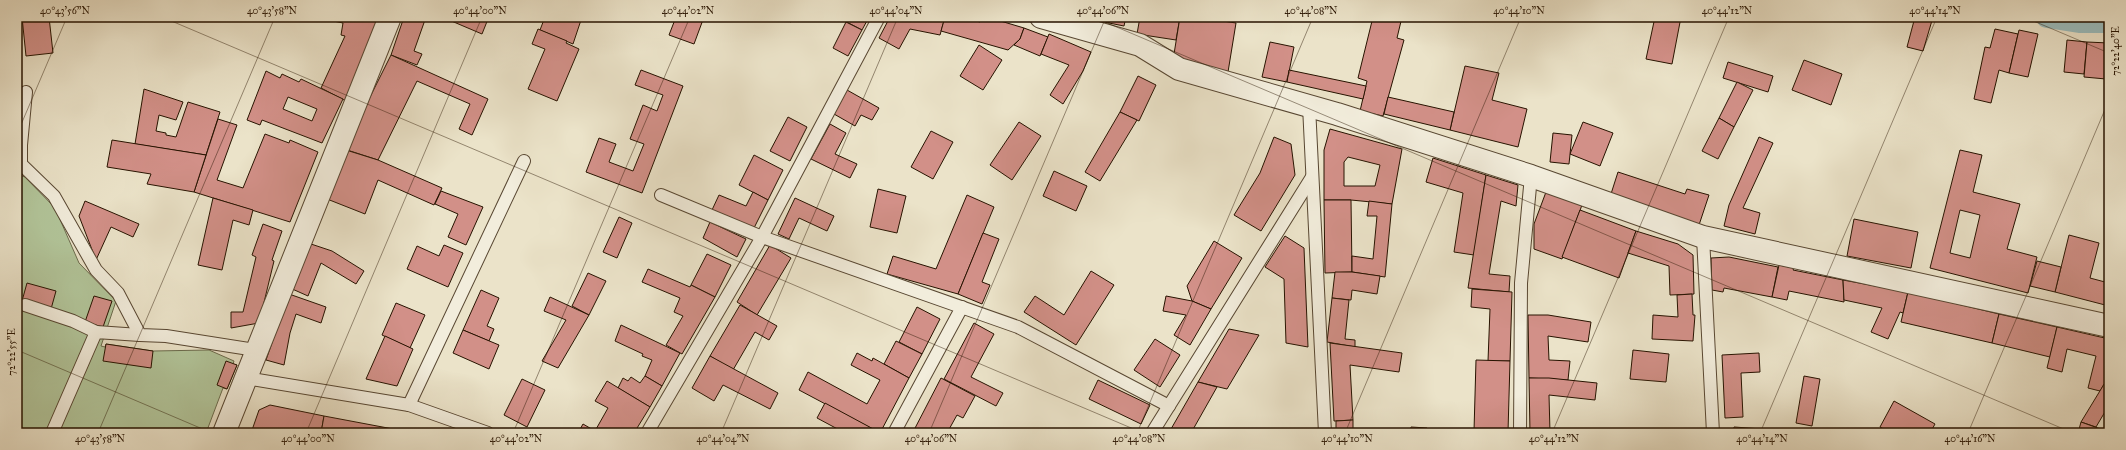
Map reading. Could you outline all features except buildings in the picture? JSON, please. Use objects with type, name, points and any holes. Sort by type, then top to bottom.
[{"type":"street","points":[[224,433],[390,17]]},
{"type":"street","points":[[1041,17],[1140,45],[1179,69],[1309,106],[1531,176],[1703,237],[2109,326]]},
{"type":"lane","points":[[648,433],[762,237],[879,17]]},
{"type":"lane","points":[[26,92],[21,145],[21,164],[54,196],[96,270],[118,293],[140,335]]},
{"type":"lane","points":[[1309,106],[1325,433]]},
{"type":"lane","points":[[410,405],[524,161]]},
{"type":"lane","points":[[1520,433],[1521,283],[1531,176]]},
{"type":"lane","points":[[1152,433],[1312,177]]},
{"type":"lane","points":[[660,195],[762,237],[1018,328],[1169,406]]},
{"type":"lane","points":[[1703,237],[1713,433]]},
{"type":"lane","points":[[25,305],[73,321],[96,332],[166,336],[256,350]]},
{"type":"lane","points":[[894,433],[962,307]]},
{"type":"lane","points":[[52,433],[96,332]]},
{"type":"lane","points":[[246,378],[410,405],[488,433]]},
{"type":"green space","points":[[17,174],[25,177],[55,208],[79,263],[116,301],[101,346],[105,347],[106,344],[153,351],[209,350],[234,361],[233,364],[237,365],[227,389],[223,388],[206,433],[17,433]]},
{"type":"waterway","points":[[2047,17],[2079,22],[2109,22]]}]
